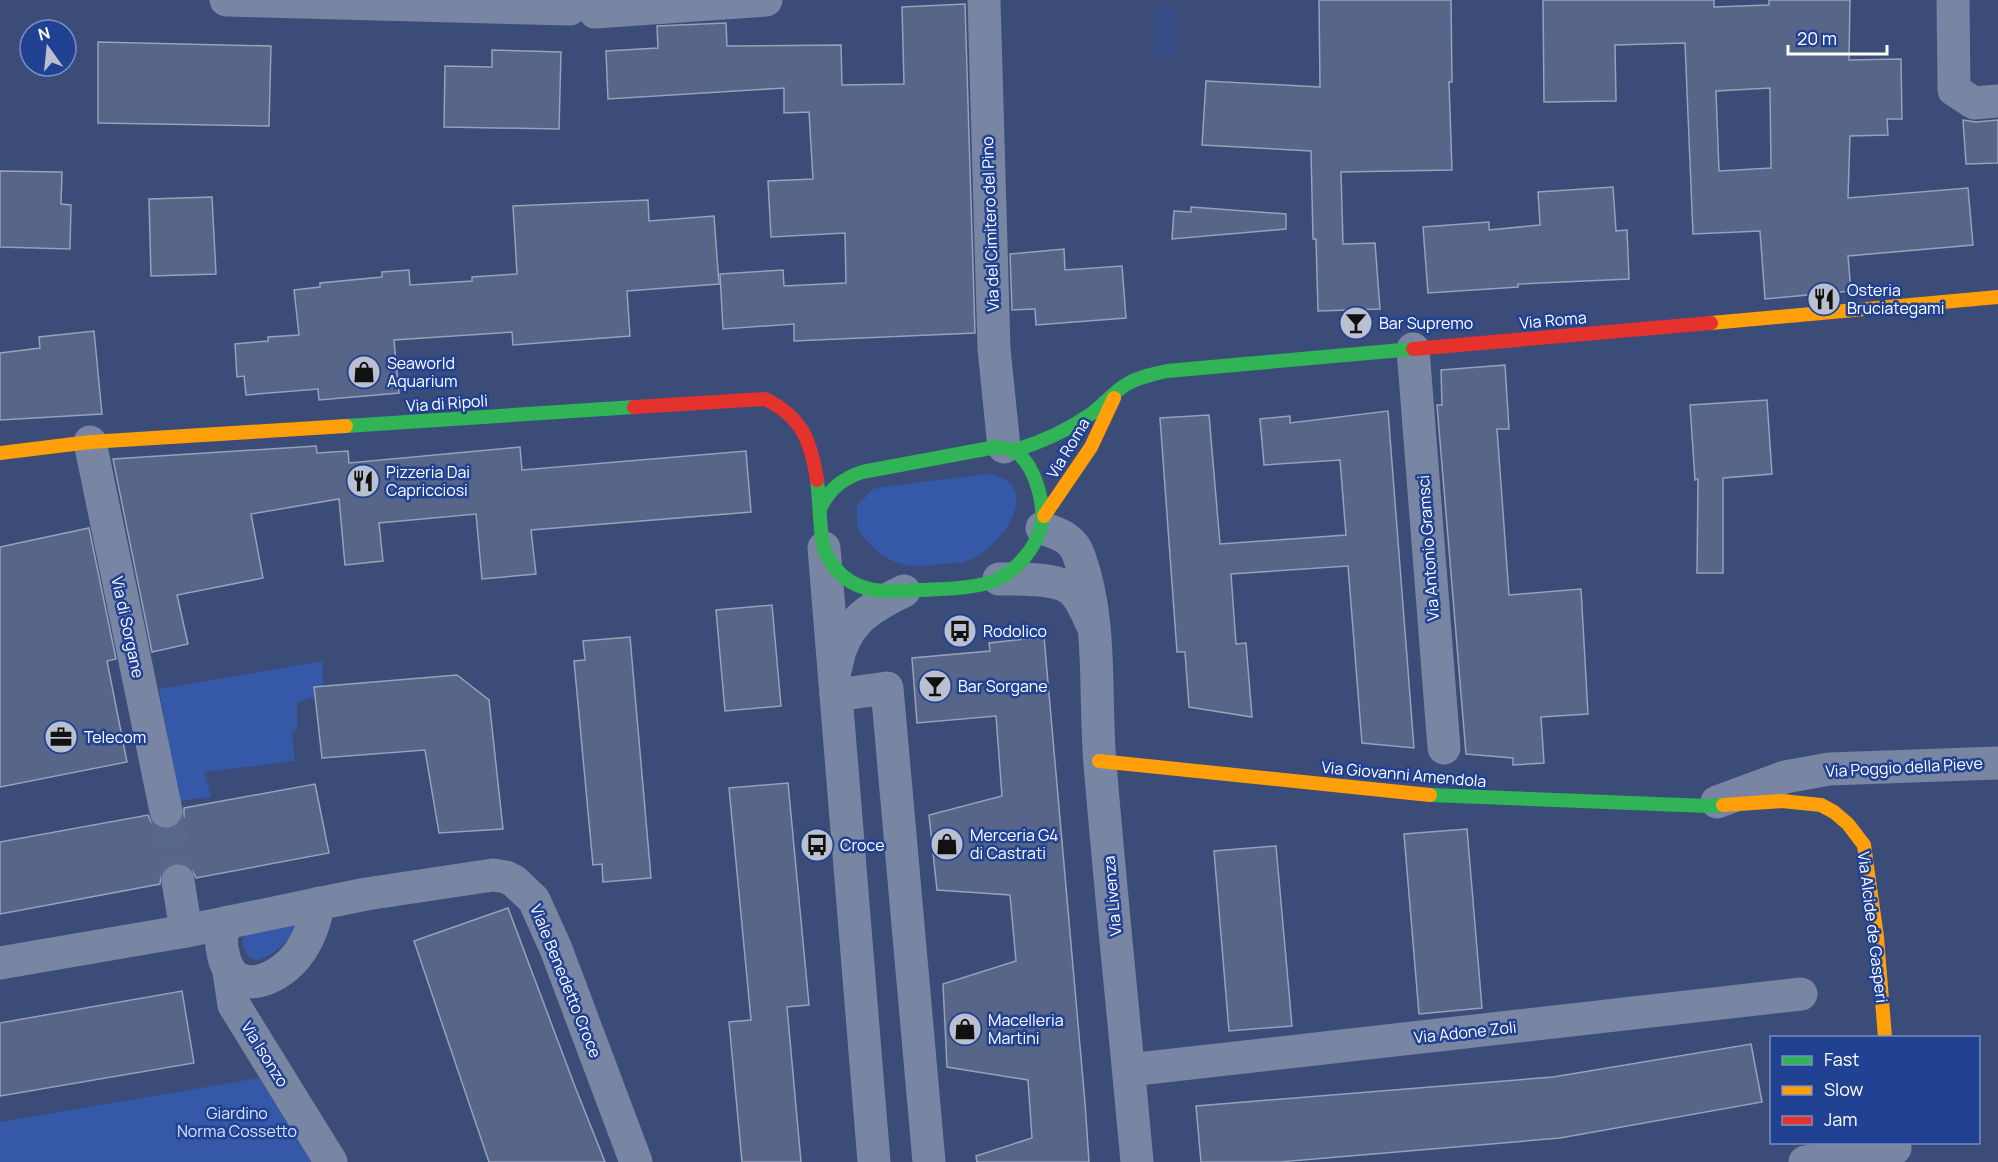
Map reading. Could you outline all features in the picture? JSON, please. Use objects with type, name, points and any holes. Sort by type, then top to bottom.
[{"type":"street","points":[[226,0],[582,10],[766,0]]},
{"type":"street","name":"Via del Cimitero del Pino","points":[[984,0],[994,349],[1009,449]]},
{"type":"street","points":[[1953,0],[1954,90],[1974,103],[1998,101]]},
{"type":"street","name":"Via Roma","points":[[1009,449],[1037,444],[1093,413],[1125,385],[1137,379],[1167,371],[1998,297]]},
{"type":"street","name":"Via Antonio Gramsci","points":[[1413,349],[1443,748]]},
{"type":"street","name":"Via Roma","points":[[1043,522],[1091,447],[1116,393]]},
{"type":"street","name":"Via di Ripoli","points":[[0,453],[90,442],[765,399],[783,407],[799,423],[812,452],[820,509]]},
{"type":"street","name":"Via di Sorgane","points":[[90,442],[166,811]]},
{"type":"street","points":[[824,548],[840,573],[862,589],[879,592],[904,591],[958,587],[999,579],[1032,549],[1043,522],[1037,486],[1029,469],[1009,449],[989,447],[854,474],[832,487],[820,509],[860,970],[874,1162]]},
{"type":"street","name":"Via Livenza","points":[[1043,522],[1070,539],[1079,554],[1087,582],[1094,630],[1099,760],[1137,1162]]},
{"type":"street","name":"Via Livenza","points":[[999,579],[1047,581],[1064,585],[1074,591],[1094,630]]},
{"type":"street","points":[[835,686],[838,653],[843,639],[864,613],[882,601],[904,591]]},
{"type":"street","points":[[835,686],[886,688],[929,1162]]},
{"type":"street","name":"Via Giovanni Amendola","points":[[1099,760],[1445,796],[1707,806]]},
{"type":"street","name":"Via Poggio della Pieve","points":[[1707,806],[1785,777],[1829,769],[1998,763]]},
{"type":"street","name":"Via Alcide de Gasperi","points":[[1707,806],[1782,801],[1821,805],[1834,812],[1855,832],[1866,855],[1886,1036]]},
{"type":"street","name":"Viale Benedetto Croce","points":[[0,963],[228,922],[316,916],[366,894],[493,875],[506,876],[526,890],[534,900],[556,950],[636,1162]]},
{"type":"street","points":[[178,881],[186,931]]},
{"type":"street","points":[[228,922],[222,931],[223,956],[229,972],[236,979],[249,983],[263,980],[289,965],[301,952],[316,916]]},
{"type":"street","points":[[860,970],[911,965]]},
{"type":"street","name":"Via Isonzo","points":[[229,972],[234,1005],[331,1162]]},
{"type":"street","name":"Via Adone Zoli","points":[[1129,1070],[1801,994]]},
{"type":"street","points":[[1805,1162],[1896,1151]]},
{"type":"green space","points":[[986,474],[999,476],[1009,481],[1016,494],[1016,506],[1005,529],[986,550],[976,557],[958,563],[922,566],[903,564],[877,551],[858,527],[857,506],[873,489]]},
{"type":"green space","points":[[323,661],[323,693],[297,703],[297,729],[292,733],[295,761],[204,772],[211,797],[179,801],[159,689]]},
{"type":"green space","points":[[294,921],[297,931],[273,953],[259,960],[252,959],[247,954],[242,940],[247,930]]},
{"type":"green space","name":"Giardino Norma Cossetto","points":[[259,1078],[313,1162],[0,1162],[0,1122]]},
{"type":"shaded area","points":[[1157,6],[1177,7],[1174,58],[1154,58]]},
{"type":"building","points":[[1319,0],[1451,0],[1452,82],[1449,82],[1452,170],[1341,172],[1343,244],[1375,243],[1380,309],[1318,311],[1316,239],[1313,239],[1311,151],[1202,145],[1206,81],[1320,87]]},
{"type":"building","points":[[1543,0],[1714,0],[1714,7],[1769,5],[1769,0],[1850,0],[1849,60],[1901,59],[1902,119],[1887,119],[1888,135],[1850,136],[1848,198],[1968,188],[1973,245],[1848,256],[1851,291],[1765,299],[1760,231],[1693,234],[1685,43],[1615,45],[1616,101],[1544,102]],"holes":[[[1770,88],[1771,168],[1719,171],[1716,91]]]},
{"type":"building","points":[[965,4],[975,333],[794,341],[794,324],[723,329],[720,274],[783,270],[784,286],[846,283],[845,233],[771,237],[768,181],[813,179],[809,112],[784,113],[784,88],[608,99],[606,51],[658,48],[657,26],[726,23],[727,46],[841,45],[842,85],[904,84],[902,7]]},
{"type":"building","points":[[98,42],[271,46],[269,126],[98,123]]},
{"type":"building","points":[[492,50],[561,52],[559,129],[444,127],[445,66],[492,67]]},
{"type":"building","points":[[1963,120],[1976,122],[1998,120],[1998,163],[1966,164]]},
{"type":"building","points":[[0,171],[62,172],[61,204],[71,205],[70,249],[0,247]]},
{"type":"building","points":[[1613,187],[1616,231],[1627,230],[1629,279],[1518,284],[1518,287],[1428,293],[1423,227],[1489,222],[1489,230],[1540,225],[1538,192]]},
{"type":"building","points":[[212,197],[216,274],[151,276],[149,199]]},
{"type":"building","points":[[648,200],[649,221],[714,216],[719,284],[627,291],[630,336],[513,345],[512,332],[394,340],[399,393],[319,400],[318,389],[246,395],[244,376],[237,377],[235,344],[268,341],[268,337],[299,335],[294,290],[320,287],[320,283],[382,277],[382,272],[409,270],[410,285],[472,281],[472,277],[517,274],[513,206]]},
{"type":"building","points":[[1191,207],[1286,214],[1286,229],[1172,239],[1174,211],[1191,212]]},
{"type":"building","points":[[1064,249],[1065,270],[1122,266],[1126,318],[1036,325],[1035,309],[1012,310],[1010,254]]},
{"type":"building","points":[[94,331],[102,414],[0,420],[0,353],[40,348],[39,337]]},
{"type":"building","points":[[1505,365],[1509,429],[1497,429],[1509,595],[1581,589],[1588,714],[1541,717],[1544,763],[1513,765],[1513,758],[1466,754],[1437,405],[1442,405],[1441,370]]},
{"type":"building","points":[[1767,400],[1772,474],[1723,478],[1723,573],[1697,573],[1698,479],[1695,480],[1690,405]]},
{"type":"building","points":[[1388,411],[1414,748],[1362,743],[1348,566],[1231,574],[1236,644],[1246,643],[1252,717],[1189,707],[1185,652],[1177,652],[1160,418],[1209,415],[1220,544],[1346,535],[1340,460],[1264,465],[1260,419],[1290,416],[1290,423]]},
{"type":"building","points":[[316,446],[317,453],[348,451],[349,463],[520,447],[522,470],[746,451],[751,512],[531,530],[536,574],[482,579],[476,514],[379,523],[383,561],[345,565],[339,499],[251,514],[263,578],[177,595],[188,644],[152,652],[113,459]]},
{"type":"building","points":[[89,528],[116,659],[107,661],[127,762],[0,787],[0,547]]},
{"type":"building","points":[[772,605],[781,706],[725,711],[716,610]]},
{"type":"building","points":[[630,637],[651,878],[603,882],[602,864],[593,865],[574,661],[585,660],[583,641]]},
{"type":"building","points":[[1044,637],[1089,1162],[977,1162],[976,1156],[1032,1138],[1028,1080],[947,1067],[943,984],[1016,961],[1010,895],[937,890],[929,815],[1002,796],[996,716],[917,723],[912,658],[990,651],[989,643]]},
{"type":"building","points":[[457,675],[489,700],[503,829],[439,833],[425,750],[322,758],[314,687]]},
{"type":"building","points":[[788,783],[809,1005],[787,1007],[801,1162],[742,1162],[729,1022],[751,1020],[729,788]]},
{"type":"building","points":[[315,784],[329,853],[196,878],[192,869],[185,864],[174,863],[167,866],[161,874],[160,884],[0,914],[0,842],[148,815],[152,824],[160,829],[169,829],[179,825],[184,817],[184,808]]},
{"type":"building","points":[[1467,829],[1482,1008],[1419,1014],[1404,834]]},
{"type":"building","points":[[1276,846],[1292,1026],[1229,1031],[1214,851]]},
{"type":"building","points":[[508,908],[605,1162],[489,1162],[414,941]]},
{"type":"building","points":[[182,991],[194,1063],[0,1096],[0,1023]]},
{"type":"building","points":[[1751,1044],[1762,1102],[1560,1138],[1279,1162],[1201,1162],[1196,1106],[1553,1077]]},
{"type":"tunnel","points":[[166,811],[178,881]]},
{"type":"traffic: fast","points":[[1015,450],[1073,425],[1096,410],[1122,387],[1136,379],[1151,375],[1167,371],[1413,349]]},
{"type":"traffic: fast","points":[[346,426],[634,407]]},
{"type":"traffic: fast","points":[[817,480],[822,536],[826,554],[844,577],[853,583],[874,590],[949,589],[992,582],[1013,569],[1024,557],[1038,537],[1042,520],[1038,486],[1028,465],[1014,451],[996,447],[862,472],[837,486],[820,509]]},
{"type":"traffic: fast","points":[[1430,795],[1723,805]]},
{"type":"traffic: slow","points":[[1711,323],[1998,297]]},
{"type":"traffic: slow","points":[[1044,516],[1091,447],[1114,398]]},
{"type":"traffic: slow","points":[[0,453],[90,442],[346,426]]},
{"type":"traffic: slow","points":[[1099,761],[1430,795]]},
{"type":"traffic: slow","points":[[1723,805],[1782,801],[1821,805],[1848,824],[1864,845],[1877,937],[1885,1036]]},
{"type":"traffic: jam","points":[[1413,349],[1711,323]]},
{"type":"traffic: jam","points":[[634,407],[765,399],[788,414],[803,432],[812,453],[817,480]]},
{"type":"place","name":"Osteria Bruciategami","points":[[1824,299]]},
{"type":"place","name":"Bar Supremo","points":[[1356,323]]},
{"type":"place","name":"Seaworld Aquarium","points":[[364,372]]},
{"type":"place","name":"Pizzeria Dai Capricciosi","points":[[363,481]]},
{"type":"place","name":"Rodolico","points":[[960,631]]},
{"type":"place","name":"Bar Sorgane","points":[[935,686]]},
{"type":"place","name":"Telecom","points":[[61,737]]},
{"type":"place","name":"Merceria G4 di Castrati","points":[[947,844]]},
{"type":"place","name":"Croce","points":[[817,845]]},
{"type":"place","name":"Macelleria Martini","points":[[965,1029]]}]
